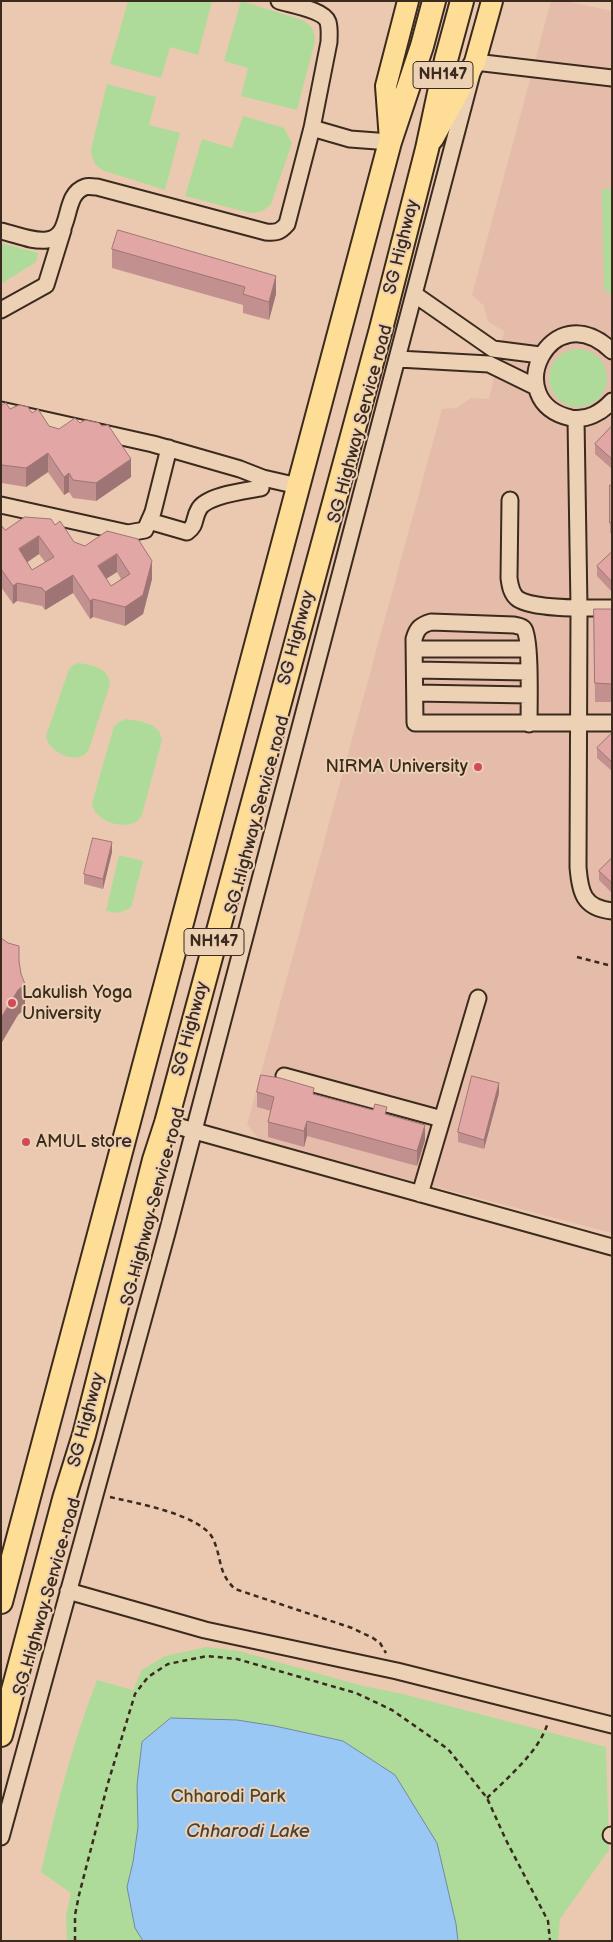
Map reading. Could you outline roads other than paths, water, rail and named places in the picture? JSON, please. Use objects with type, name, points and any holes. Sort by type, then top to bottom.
[{"type":"highway","name":"NH147","points":[[390,142],[422,46],[434,1]]},
{"type":"highway","name":"NH147","points":[[427,149],[446,60],[462,1]]},
{"type":"highway","name":"SG Highway","points":[[1,1602],[5,1573],[390,142]]},
{"type":"highway","name":"SG Highway","points":[[1,1735],[64,1499],[84,1435],[154,1160],[166,1123],[381,329],[427,149]]},
{"type":"main road","points":[[390,142],[386,86],[408,1]]},
{"type":"main road","points":[[427,149],[475,62],[492,1]]},
{"type":"street","points":[[1,310],[46,285],[72,202],[77,192],[85,187],[97,187],[266,232],[281,231],[286,224],[312,128],[329,42],[328,20],[322,14],[279,1]]},
{"type":"street","points":[[475,62],[612,78]]},
{"type":"street","name":"SG Highway Service road","points":[[1,1837],[194,1131],[475,62]]},
{"type":"street","points":[[312,128],[350,139],[390,142]]},
{"type":"street","points":[[1,230],[36,240],[47,240],[57,237],[63,230]]},
{"type":"street","points":[[414,294],[493,348],[540,356]]},
{"type":"street","points":[[611,402],[601,411],[589,417],[562,416],[551,409],[542,399],[536,387],[535,376],[540,356],[549,344],[561,337],[575,334],[589,335],[602,342],[612,351]]},
{"type":"street","points":[[398,359],[489,364],[536,387]]},
{"type":"street","points":[[1,410],[169,448],[240,469],[263,478],[298,486]]},
{"type":"street","points":[[576,418],[579,608],[579,880],[587,902],[599,909],[612,910]]},
{"type":"street","points":[[1,505],[128,533],[145,530],[150,521],[169,448]]},
{"type":"street","points":[[150,521],[186,532],[193,528],[199,509],[205,503],[216,498],[261,488]]},
{"type":"street","points":[[510,500],[509,578],[510,589],[517,598],[556,607],[612,608]]},
{"type":"street","points":[[529,724],[526,632],[518,626],[432,622],[422,625],[417,630],[415,649],[415,723],[529,724],[612,723]]},
{"type":"street","points":[[415,649],[528,649]]},
{"type":"street","points":[[415,670],[528,672]]},
{"type":"street","points":[[415,693],[529,695]]},
{"type":"street","points":[[420,1194],[478,998]]},
{"type":"street","points":[[284,1076],[442,1118]]},
{"type":"street","points":[[166,1123],[612,1247]]},
{"type":"street","points":[[68,1591],[205,1630],[397,1671],[612,1725]]},
{"type":"water","name":"Chharodi Lake","points":[[171,1718],[237,1720],[343,1741],[395,1775],[437,1843],[456,1924],[458,1941],[143,1941],[135,1928],[127,1887],[138,1827],[137,1785],[142,1742]]},
{"type":"place","name":"NIRMA University","points":[[478,767]]},
{"type":"place","name":"Lakulish Yoga University","points":[[12,1003]]},
{"type":"place","name":"AMUL store","points":[[26,1142]]},
{"type":"park label","name":"Chharodi Park","points":[[228,1797]]}]
